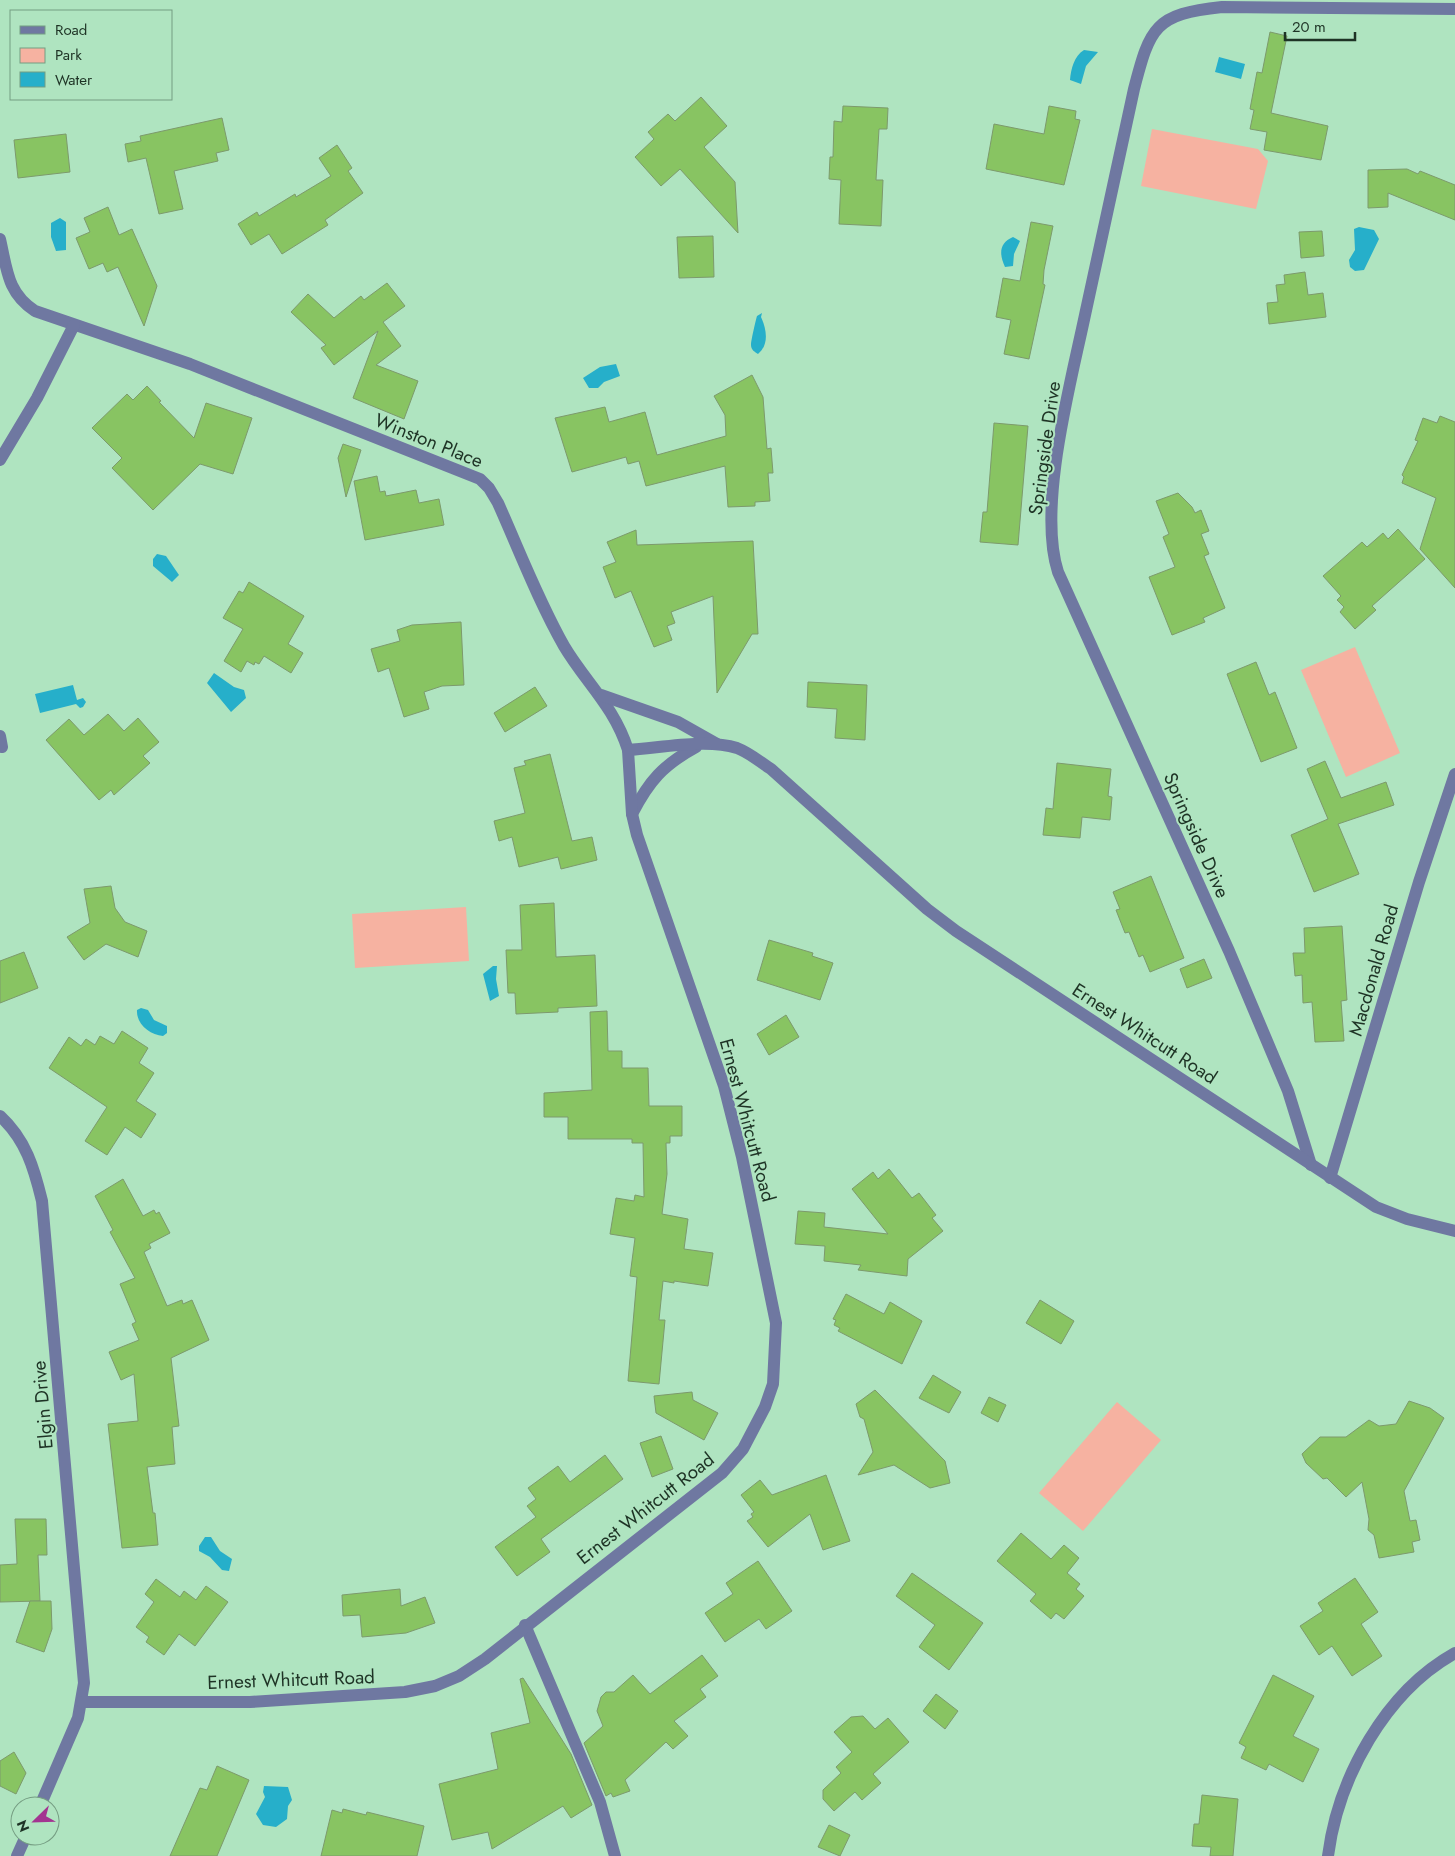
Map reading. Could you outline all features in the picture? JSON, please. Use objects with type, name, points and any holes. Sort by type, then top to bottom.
[{"type":"street","name":"Springside Drive","points":[[1311,1165],[1288,1091],[1229,951],[1058,572],[1052,538],[1052,512],[1056,470],[1073,373],[1134,89],[1144,51],[1154,31],[1163,22],[1176,16],[1194,10],[1222,7],[1455,9]]},
{"type":"street","name":"Winston Place","points":[[0,239],[10,283],[16,295],[35,311],[190,364],[480,480],[489,488],[498,503],[564,646],[601,695],[622,732],[628,750]]},
{"type":"street","points":[[0,460],[36,398],[74,325]]},
{"type":"street","name":"Ernest Whitcutt Road","points":[[601,695],[678,722],[716,744]]},
{"type":"street","name":"Ernest Whitcutt Road","points":[[82,1702],[250,1702],[405,1692],[435,1686],[459,1676],[485,1659],[525,1625],[722,1473],[743,1449],[765,1407],[773,1384],[776,1323],[742,1157],[724,1086],[637,835],[632,814],[628,750],[716,744],[738,748],[771,769],[927,909],[956,931],[1376,1207],[1407,1219],[1455,1231]]},
{"type":"street","points":[[632,814],[648,786],[665,766],[700,745]]},
{"type":"street","name":"Macdonald Road","points":[[1330,1178],[1419,882],[1455,774]]},
{"type":"street","name":"Elgin Drive","points":[[0,1116],[13,1129],[24,1146],[34,1169],[42,1201],[81,1633],[84,1684],[82,1702],[68,1745],[45,1796]]},
{"type":"street","points":[[525,1625],[600,1802],[615,1856]]},
{"type":"street","points":[[1328,1856],[1334,1822],[1345,1790],[1382,1717],[1428,1670],[1455,1653]]},
{"type":"green space","points":[[1152,129],[1258,149],[1268,161],[1256,209],[1141,186]]},
{"type":"green space","points":[[1355,647],[1400,753],[1346,777],[1301,670]]},
{"type":"green space","points":[[466,907],[469,961],[355,968],[352,914]]},
{"type":"green space","points":[[1117,1402],[1161,1440],[1083,1531],[1039,1493]]},
{"type":"water","points":[[1084,50],[1098,52],[1086,66],[1081,84],[1070,80],[1075,59]]},
{"type":"water","points":[[1219,57],[1245,64],[1241,79],[1215,72]]},
{"type":"water","points":[[60,218],[66,222],[66,250],[56,251],[51,237],[51,223]]},
{"type":"water","points":[[1359,227],[1374,230],[1379,239],[1364,270],[1355,271],[1350,267],[1349,260],[1355,250],[1354,229]]},
{"type":"water","points":[[1013,237],[1020,241],[1014,254],[1013,266],[1005,267],[1001,253],[1002,249],[1005,242]]},
{"type":"water","points":[[762,313],[761,317],[766,341],[758,354],[752,350],[751,343],[757,316]]},
{"type":"water","points":[[616,364],[620,376],[604,382],[598,388],[589,388],[583,378],[600,367]]},
{"type":"water","points":[[157,554],[166,556],[179,575],[172,582],[153,566],[153,559]]},
{"type":"water","points":[[214,673],[234,687],[244,690],[246,698],[231,712],[207,683]]},
{"type":"water","points":[[73,685],[77,700],[83,698],[86,702],[83,707],[80,708],[76,704],[40,713],[35,694]]},
{"type":"water","points":[[493,966],[497,966],[496,979],[499,996],[490,1001],[483,974]]},
{"type":"water","points":[[141,1008],[148,1010],[154,1020],[167,1026],[167,1033],[163,1036],[158,1035],[145,1028],[137,1015],[137,1010]]},
{"type":"water","points":[[205,1537],[211,1537],[220,1551],[232,1559],[229,1571],[222,1570],[210,1557],[199,1551],[199,1546]]},
{"type":"water","points":[[264,1786],[288,1787],[292,1800],[288,1806],[287,1819],[276,1827],[263,1825],[256,1814],[265,1797],[263,1792]]},
{"type":"building","points":[[1270,32],[1287,36],[1271,113],[1328,126],[1321,160],[1264,150],[1267,132],[1250,129],[1254,110],[1250,109],[1257,72],[1262,73]]},
{"type":"building","points":[[701,97],[727,126],[704,147],[735,182],[738,233],[680,169],[661,186],[635,157],[654,139],[648,132],[668,114],[675,121]]},
{"type":"building","points":[[843,106],[888,108],[887,129],[879,129],[876,180],[883,180],[881,226],[839,224],[841,180],[829,179],[830,157],[833,157],[834,121],[842,122]]},
{"type":"building","points":[[1049,106],[1076,111],[1075,119],[1080,120],[1064,185],[986,169],[994,124],[1044,134]]},
{"type":"building","points":[[222,118],[229,150],[216,153],[218,161],[174,171],[183,209],[159,214],[146,158],[128,162],[125,144],[141,141],[140,136]]},
{"type":"building","points":[[66,134],[70,172],[18,178],[14,140]]},
{"type":"building","points":[[337,145],[352,168],[348,171],[363,193],[325,220],[328,225],[282,254],[269,234],[251,245],[238,224],[257,212],[259,216],[295,194],[296,197],[331,176],[319,158]]},
{"type":"building","points":[[1407,169],[1418,174],[1420,171],[1455,185],[1455,220],[1388,193],[1388,207],[1368,208],[1368,170]]},
{"type":"building","points":[[108,207],[119,235],[132,229],[157,286],[144,326],[118,267],[107,272],[103,263],[89,269],[76,238],[90,232],[84,218]]},
{"type":"building","points":[[1031,222],[1053,226],[1044,270],[1043,284],[1045,285],[1029,359],[1004,354],[1011,320],[996,317],[1003,278],[1020,281]]},
{"type":"building","points":[[1322,231],[1324,256],[1301,258],[1299,232]]},
{"type":"building","points":[[713,236],[714,277],[679,278],[677,237]]},
{"type":"building","points":[[1305,272],[1308,295],[1323,293],[1326,317],[1269,324],[1267,303],[1278,302],[1276,285],[1285,284],[1284,275]]},
{"type":"building","points":[[387,283],[405,306],[383,322],[401,346],[376,365],[418,381],[404,419],[353,398],[378,331],[334,365],[321,348],[326,345],[291,312],[308,294],[334,318],[361,296],[364,300]]},
{"type":"building","points":[[752,375],[763,397],[767,449],[771,448],[773,473],[768,473],[770,501],[755,502],[755,506],[728,507],[725,466],[646,486],[639,461],[628,464],[626,457],[572,472],[555,418],[605,407],[609,422],[645,412],[657,455],[726,436],[725,415],[714,396]]},
{"type":"building","points":[[147,386],[161,401],[159,402],[194,438],[206,403],[252,418],[233,474],[200,464],[153,510],[112,468],[122,458],[92,428],[127,394],[133,400]]},
{"type":"building","points":[[1440,416],[1455,422],[1455,588],[1420,549],[1436,498],[1402,483],[1404,477],[1402,475],[1418,441],[1415,440],[1423,418],[1437,423]]},
{"type":"building","points":[[994,423],[1028,426],[1018,545],[980,542],[983,512],[987,512]]},
{"type":"building","points":[[343,444],[361,450],[346,497],[338,458]]},
{"type":"building","points":[[377,476],[380,492],[385,491],[386,496],[416,490],[419,503],[439,499],[444,525],[365,540],[354,481]]},
{"type":"building","points":[[1178,493],[1192,507],[1195,513],[1201,510],[1209,531],[1201,534],[1209,554],[1204,556],[1225,608],[1203,618],[1205,622],[1172,635],[1149,577],[1175,567],[1163,537],[1169,534],[1156,501]]},
{"type":"building","points":[[1398,529],[1425,559],[1372,606],[1376,610],[1355,629],[1340,612],[1344,607],[1337,600],[1341,596],[1323,576],[1362,542],[1367,547],[1383,533],[1388,539]]},
{"type":"building","points":[[636,530],[637,545],[753,541],[758,634],[752,634],[717,693],[713,596],[671,612],[675,623],[667,626],[672,640],[654,647],[631,591],[615,598],[603,567],[616,562],[607,542]]},
{"type":"building","points":[[249,582],[304,616],[288,644],[303,653],[291,673],[264,656],[259,664],[255,662],[254,665],[247,661],[241,672],[224,661],[243,629],[223,618],[239,591],[243,593]]},
{"type":"building","points":[[461,622],[464,685],[442,686],[424,692],[429,709],[404,717],[389,668],[378,672],[371,649],[400,641],[397,630],[412,625]]},
{"type":"building","points":[[1256,662],[1269,695],[1275,692],[1297,748],[1261,762],[1227,674]]},
{"type":"building","points":[[808,682],[867,685],[865,740],[835,738],[837,709],[807,707]]},
{"type":"building","points":[[535,687],[547,706],[505,732],[494,713]]},
{"type":"building","points":[[108,714],[124,731],[138,718],[159,742],[143,756],[150,763],[114,795],[111,790],[99,800],[46,740],[69,719],[84,735]]},
{"type":"building","points":[[550,754],[572,841],[592,837],[597,860],[561,869],[558,857],[519,867],[512,837],[499,841],[494,821],[525,813],[514,768],[526,765],[524,761]]},
{"type":"building","points":[[1325,761],[1341,798],[1386,782],[1394,805],[1338,824],[1359,874],[1314,892],[1291,835],[1328,819],[1307,769]]},
{"type":"building","points":[[1057,763],[1111,769],[1108,796],[1112,797],[1110,820],[1082,817],[1080,838],[1043,835],[1046,808],[1053,809]]},
{"type":"building","points":[[1151,876],[1184,958],[1150,972],[1143,955],[1139,957],[1129,932],[1125,933],[1116,910],[1120,909],[1113,892]]},
{"type":"building","points":[[111,886],[115,908],[125,922],[147,931],[138,957],[106,944],[84,960],[67,937],[90,923],[84,889]]},
{"type":"building","points":[[554,903],[556,957],[595,955],[597,1006],[558,1008],[558,1012],[516,1014],[515,993],[508,993],[506,950],[522,950],[520,905]]},
{"type":"building","points":[[1342,926],[1347,1000],[1341,1001],[1344,1041],[1315,1042],[1312,1002],[1303,1003],[1302,975],[1295,976],[1293,953],[1305,953],[1304,928]]},
{"type":"building","points":[[769,940],[813,953],[812,956],[833,963],[820,1000],[757,980]]},
{"type":"building","points":[[24,952],[38,988],[0,1003],[0,961]]},
{"type":"building","points":[[1204,959],[1212,978],[1187,988],[1180,969]]},
{"type":"building","points":[[607,1011],[608,1051],[622,1051],[622,1068],[648,1068],[649,1106],[682,1106],[682,1136],[670,1136],[670,1143],[666,1143],[667,1174],[662,1214],[688,1219],[684,1249],[713,1253],[708,1286],[663,1281],[659,1320],[665,1320],[659,1384],[628,1381],[637,1277],[630,1276],[635,1238],[610,1234],[616,1198],[634,1201],[635,1195],[644,1197],[643,1143],[632,1143],[632,1139],[568,1139],[568,1117],[544,1117],[544,1093],[592,1090],[590,1012]]},
{"type":"building","points":[[786,1015],[799,1037],[769,1055],[757,1034]]},
{"type":"building","points":[[122,1031],[148,1048],[139,1063],[154,1073],[136,1101],[156,1114],[141,1138],[125,1127],[107,1155],[85,1141],[107,1107],[49,1068],[69,1037],[81,1046],[86,1039],[95,1045],[100,1036],[114,1044]]},
{"type":"building","points":[[889,1169],[912,1198],[919,1193],[936,1215],[932,1218],[943,1231],[908,1259],[907,1276],[858,1270],[861,1265],[824,1261],[825,1246],[795,1244],[798,1211],[825,1213],[824,1227],[888,1234],[852,1189],[873,1172],[878,1179]]},
{"type":"building","points":[[123,1179],[143,1216],[154,1210],[156,1214],[159,1212],[170,1233],[149,1244],[151,1248],[144,1252],[167,1306],[182,1300],[183,1304],[192,1300],[209,1340],[171,1358],[179,1426],[172,1427],[175,1464],[147,1467],[158,1545],[122,1548],[108,1424],[138,1421],[134,1374],[121,1380],[109,1352],[139,1340],[132,1324],[136,1322],[120,1284],[135,1278],[110,1232],[113,1230],[95,1196]]},
{"type":"building","points":[[846,1294],[884,1314],[890,1302],[922,1321],[902,1364],[838,1331],[840,1328],[834,1325],[836,1320],[833,1319]]},
{"type":"building","points":[[1040,1300],[1074,1321],[1061,1344],[1026,1323]]},
{"type":"building","points":[[933,1375],[961,1392],[949,1413],[919,1398]]},
{"type":"building","points":[[875,1390],[945,1461],[950,1483],[930,1488],[894,1465],[858,1475],[873,1452],[864,1419],[860,1417],[856,1404]]},
{"type":"building","points":[[692,1392],[693,1400],[718,1413],[704,1440],[656,1413],[654,1396]]},
{"type":"building","points":[[989,1397],[1006,1405],[998,1422],[981,1413]]},
{"type":"building","points":[[1409,1401],[1430,1408],[1444,1418],[1404,1491],[1410,1521],[1416,1520],[1420,1540],[1412,1542],[1414,1552],[1379,1558],[1374,1535],[1368,1530],[1369,1519],[1362,1482],[1346,1497],[1327,1478],[1323,1479],[1306,1463],[1302,1454],[1320,1437],[1346,1437],[1369,1420],[1379,1426],[1396,1424]]},
{"type":"building","points":[[661,1436],[673,1469],[652,1477],[640,1443]]},
{"type":"building","points":[[605,1455],[623,1479],[541,1539],[550,1552],[517,1576],[495,1547],[536,1517],[527,1506],[536,1499],[528,1488],[558,1466],[570,1482]]},
{"type":"building","points":[[826,1475],[850,1541],[823,1550],[810,1514],[768,1547],[747,1521],[753,1517],[751,1514],[754,1512],[741,1495],[760,1480],[772,1495]]},
{"type":"building","points":[[15,1519],[46,1519],[47,1555],[38,1555],[40,1601],[0,1602],[0,1565],[17,1564]]},
{"type":"building","points":[[1021,1533],[1051,1559],[1064,1545],[1079,1558],[1067,1573],[1080,1584],[1076,1589],[1084,1596],[1064,1619],[1056,1613],[1051,1619],[1030,1601],[1036,1594],[997,1561]]},
{"type":"building","points":[[758,1561],[792,1611],[766,1629],[759,1619],[725,1642],[705,1613],[733,1594],[726,1583]]},
{"type":"building","points":[[912,1573],[983,1623],[949,1670],[919,1647],[935,1625],[896,1596]]},
{"type":"building","points":[[1355,1578],[1378,1612],[1361,1624],[1382,1656],[1352,1676],[1332,1646],[1319,1655],[1300,1626],[1323,1611],[1318,1603]]},
{"type":"building","points":[[156,1579],[180,1597],[184,1591],[196,1600],[206,1586],[228,1602],[195,1646],[179,1634],[164,1655],[146,1642],[149,1637],[136,1627],[154,1602],[145,1594]]},
{"type":"building","points":[[400,1589],[401,1606],[425,1597],[435,1623],[406,1633],[362,1637],[360,1615],[343,1616],[342,1595]]},
{"type":"building","points":[[30,1601],[51,1601],[52,1629],[44,1652],[16,1642]]},
{"type":"building","points":[[702,1655],[718,1676],[700,1689],[706,1697],[674,1721],[688,1736],[673,1749],[666,1742],[625,1780],[630,1791],[613,1797],[611,1793],[606,1796],[584,1743],[603,1726],[597,1711],[601,1697],[606,1692],[614,1692],[633,1675],[650,1694]]},
{"type":"building","points":[[1273,1675],[1314,1696],[1293,1736],[1319,1749],[1303,1782],[1269,1764],[1266,1770],[1241,1758],[1246,1747],[1239,1743]]},
{"type":"building","points":[[523,1678],[571,1754],[592,1805],[571,1818],[563,1806],[492,1849],[488,1832],[452,1840],[439,1784],[498,1769],[491,1733],[530,1723],[520,1679]]},
{"type":"building","points":[[936,1694],[958,1711],[945,1729],[923,1711]]},
{"type":"building","points":[[863,1716],[875,1729],[888,1718],[909,1742],[873,1774],[881,1783],[862,1800],[855,1792],[834,1811],[823,1799],[823,1790],[841,1773],[836,1767],[852,1752],[834,1732],[851,1717]]},
{"type":"building","points":[[14,1752],[26,1773],[16,1794],[0,1786],[0,1761]]},
{"type":"building","points":[[217,1766],[249,1780],[217,1856],[170,1856],[200,1788],[207,1790]]},
{"type":"building","points":[[1202,1795],[1238,1799],[1233,1856],[1210,1856],[1211,1847],[1192,1846],[1194,1824],[1199,1824]]},
{"type":"building","points":[[343,1809],[366,1815],[367,1812],[424,1826],[417,1856],[321,1856],[332,1810],[342,1813]]},
{"type":"building","points":[[829,1825],[850,1835],[840,1856],[818,1847]]}]
